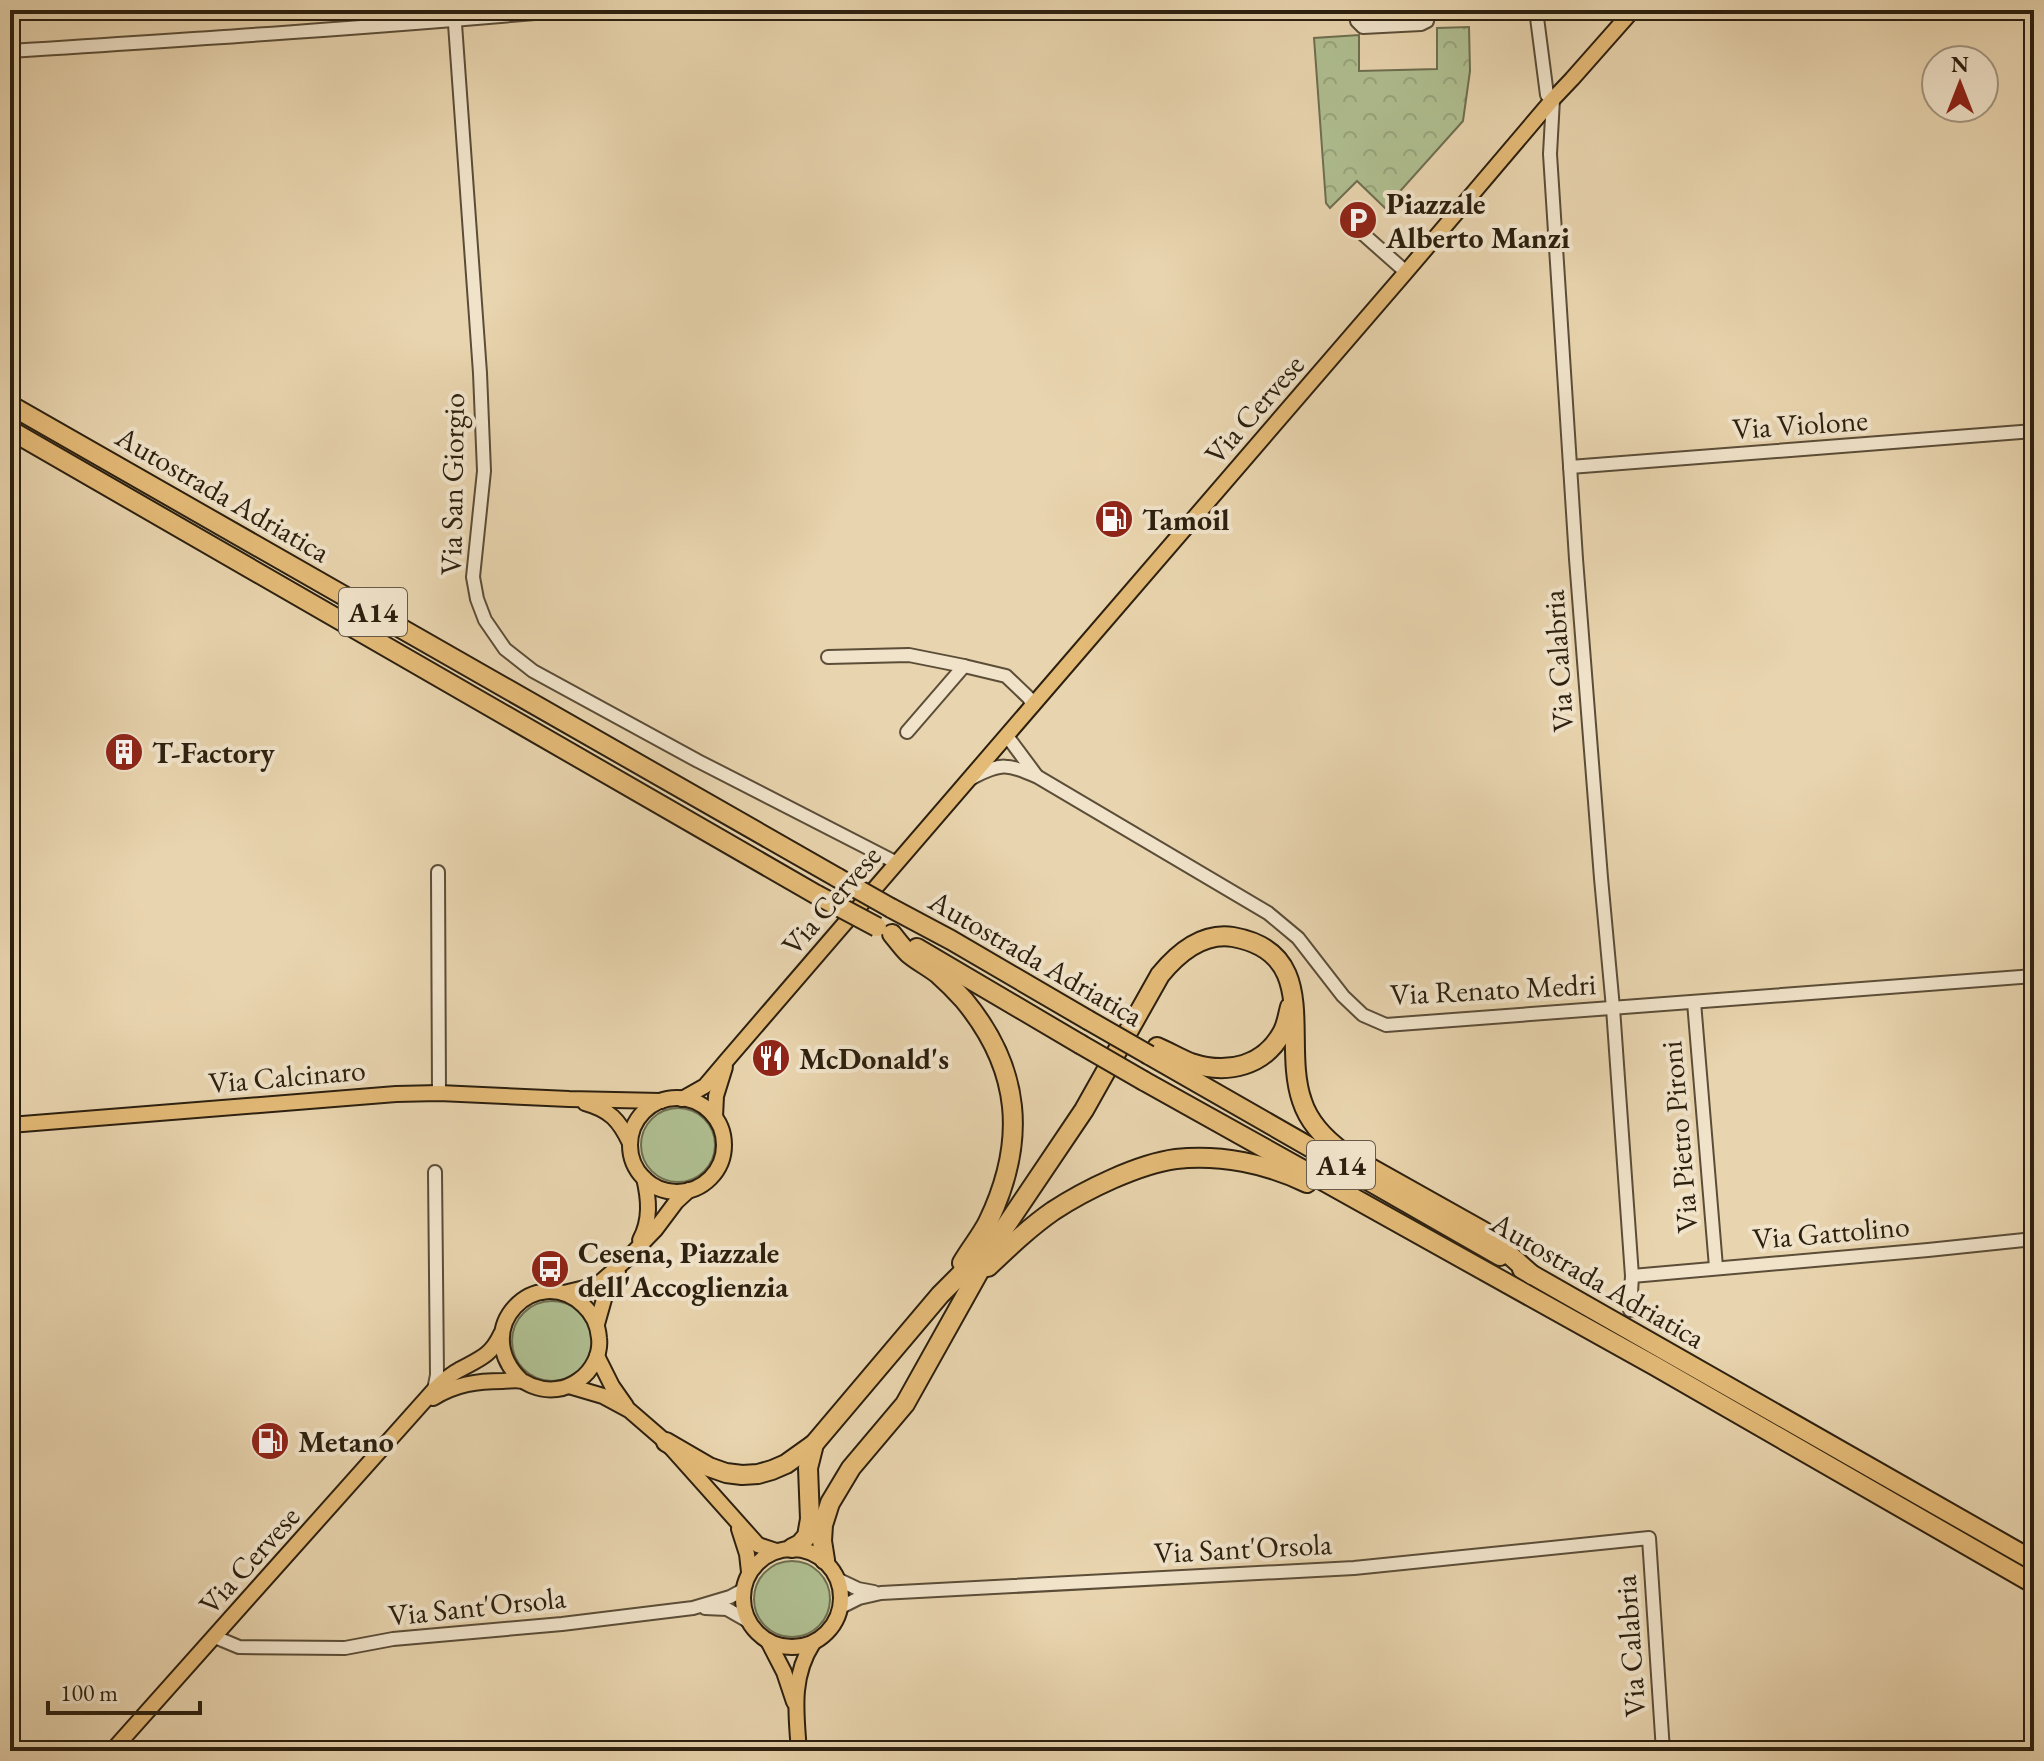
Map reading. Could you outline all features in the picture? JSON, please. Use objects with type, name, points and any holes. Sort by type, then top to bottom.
[{"type":"highway","name":"Autostrada Adriatica","points":[[10,405],[891,908],[1152,1050],[1532,1275],[2034,1561]]},
{"type":"highway","name":"Autostrada Adriatica","points":[[10,430],[817,895],[943,961],[1144,1081],[1655,1366],[2034,1584]]},
{"type":"highway","points":[[884,930],[954,990],[981,1023],[999,1053],[1014,1113],[1011,1152],[988,1224],[940,1295]]},
{"type":"highway","points":[[825,1560],[823,1525],[830,1503],[851,1468],[905,1404],[999,1236],[1084,1110],[1160,975],[1188,947],[1206,938],[1228,936],[1250,941],[1278,958],[1289,978],[1293,996],[1295,1076],[1303,1105],[1324,1138],[1344,1153],[1483,1231],[1532,1275]]},
{"type":"highway","points":[[1152,1050],[1203,1067],[1227,1069],[1243,1066],[1264,1055],[1275,1043],[1284,1029],[1293,996]]},
{"type":"highway","points":[[976,1278],[1021,1236],[1094,1187],[1175,1159],[1218,1159],[1259,1165],[1296,1178],[1383,1222],[1408,1227]]},
{"type":"highway","points":[[666,1442],[709,1467],[726,1473],[742,1475],[772,1470],[786,1464],[814,1444],[940,1295],[999,1236]]},
{"type":"highway","points":[[784,1550],[800,1544],[807,1536],[810,1519],[808,1468],[814,1444]]},
{"type":"main road","name":"Via Cervese","points":[[682,1099],[705,1086],[1553,99],[1633,10]]},
{"type":"main road","name":"Via Cervese","points":[[715,1117],[716,1096],[727,1060]]},
{"type":"main road","name":"Via Calcinaro","points":[[10,1125],[396,1094],[661,1101]]},
{"type":"main road","name":"Via Calcinaro","points":[[569,1099],[596,1106],[611,1114],[622,1126],[630,1143]]},
{"type":"main road","points":[[682,1099],[706,1108],[715,1117],[724,1141],[719,1166],[711,1177],[701,1185],[677,1192],[653,1186],[644,1178],[633,1162],[630,1143],[639,1117],[649,1108],[661,1101],[682,1099]]},
{"type":"main road","points":[[597,1324],[606,1292],[645,1231],[648,1195],[644,1178]]},
{"type":"main road","points":[[564,1293],[589,1310],[597,1324],[600,1340],[597,1356],[591,1369],[569,1386],[552,1390],[536,1388],[511,1371],[501,1347],[501,1334],[514,1307],[535,1294],[564,1293],[597,1285],[655,1230],[689,1190]]},
{"type":"main road","name":"Via Cervese","points":[[112,1751],[429,1397],[456,1371],[483,1359],[501,1334]]},
{"type":"main road","points":[[597,1356],[629,1410]]},
{"type":"main road","name":"Via Cervese","points":[[429,1397],[478,1381],[521,1380]]},
{"type":"main road","points":[[569,1386],[603,1396],[629,1410],[666,1442],[758,1545],[804,1550],[825,1560],[833,1569],[842,1593],[841,1607],[823,1637],[798,1647],[783,1647],[768,1641],[753,1629],[744,1611],[743,1590],[749,1572],[756,1563],[784,1550]]},
{"type":"main road","points":[[735,1517],[747,1554],[749,1572]]},
{"type":"main road","points":[[768,1641],[784,1672],[796,1706]]},
{"type":"main road","points":[[799,1751],[796,1706],[799,1671],[813,1643]]},
{"type":"street","points":[[10,51],[454,15],[568,10]]},
{"type":"street","points":[[1355,10],[1357,21],[1363,27],[1421,24],[1427,21],[1429,10]]},
{"type":"street","name":"Via Calabria","points":[[1536,10],[1547,95],[1553,99],[1550,154],[1570,467],[1632,1276],[1630,1310]]},
{"type":"street","name":"Via San Giorgio","points":[[454,15],[480,373],[484,471],[473,577],[485,620],[505,649],[533,671],[698,761],[897,863]]},
{"type":"street","points":[[1362,233],[1406,272]]},
{"type":"street","name":"Via Violone","points":[[1570,467],[2034,431]]},
{"type":"street","points":[[828,657],[909,655],[1006,676],[1033,706]]},
{"type":"street","points":[[907,732],[964,666]]},
{"type":"street","name":"Via Renato Medri","points":[[1007,736],[1038,777]]},
{"type":"street","name":"Via Renato Medri","points":[[972,778],[992,767],[1004,766],[1038,777],[1268,913],[1298,938],[1343,996],[1363,1015],[1386,1025],[2034,976]]},
{"type":"street","points":[[438,872],[439,1093]]},
{"type":"street","name":"Via Pietro Pironi","points":[[1694,1002],[1716,1267]]},
{"type":"street","points":[[429,1397],[437,1375],[435,1172]]},
{"type":"street","name":"Via Gattolino","points":[[1632,1276],[2034,1239]]},
{"type":"street","points":[[437,1358],[456,1371]]},
{"type":"street","name":"Via Calabria","points":[[1649,1538],[1663,1751]]},
{"type":"street","name":"Via Sant'Orsola","points":[[841,1607],[859,1598],[881,1593],[1354,1568],[1649,1538]]},
{"type":"street","points":[[839,1580],[858,1589],[881,1593]]},
{"type":"street","name":"Via Sant'Orsola","points":[[215,1637],[239,1647],[345,1648],[393,1639],[562,1624],[693,1608],[743,1590]]},
{"type":"street","points":[[693,1608],[727,1609],[748,1621]]},
{"type":"green space","points":[[1469,27],[1470,71],[1463,121],[1385,208],[1357,181],[1330,208],[1326,203],[1314,38],[1359,35],[1359,71],[1437,69],[1437,28]]},
{"type":"green space","points":[[671,1108],[685,1108],[699,1114],[709,1124],[715,1145],[709,1166],[699,1176],[685,1182],[671,1182],[657,1176],[647,1166],[641,1152],[641,1138],[647,1124],[657,1114]]},
{"type":"green space","points":[[544,1301],[560,1301],[581,1312],[592,1333],[592,1349],[581,1370],[560,1381],[544,1381],[530,1375],[518,1363],[512,1349],[512,1333],[518,1319],[530,1307]]},
{"type":"green space","points":[[792,1561],[806,1564],[819,1572],[827,1585],[830,1599],[827,1613],[819,1626],[806,1634],[792,1637],[778,1634],[765,1626],[757,1613],[754,1599],[757,1585],[765,1572],[778,1564]]},
{"type":"place","name":"Piazzale Alberto Manzi","points":[[1358,220]]},
{"type":"place","name":"Tamoil","points":[[1114,519]]},
{"type":"place","name":"T-Factory","points":[[124,752]]},
{"type":"place","name":"McDonald's","points":[[771,1058]]},
{"type":"place","name":"Cesena, Piazzale dell'Accoglienzia","points":[[550,1269]]},
{"type":"place","name":"Metano","points":[[270,1441]]}]
